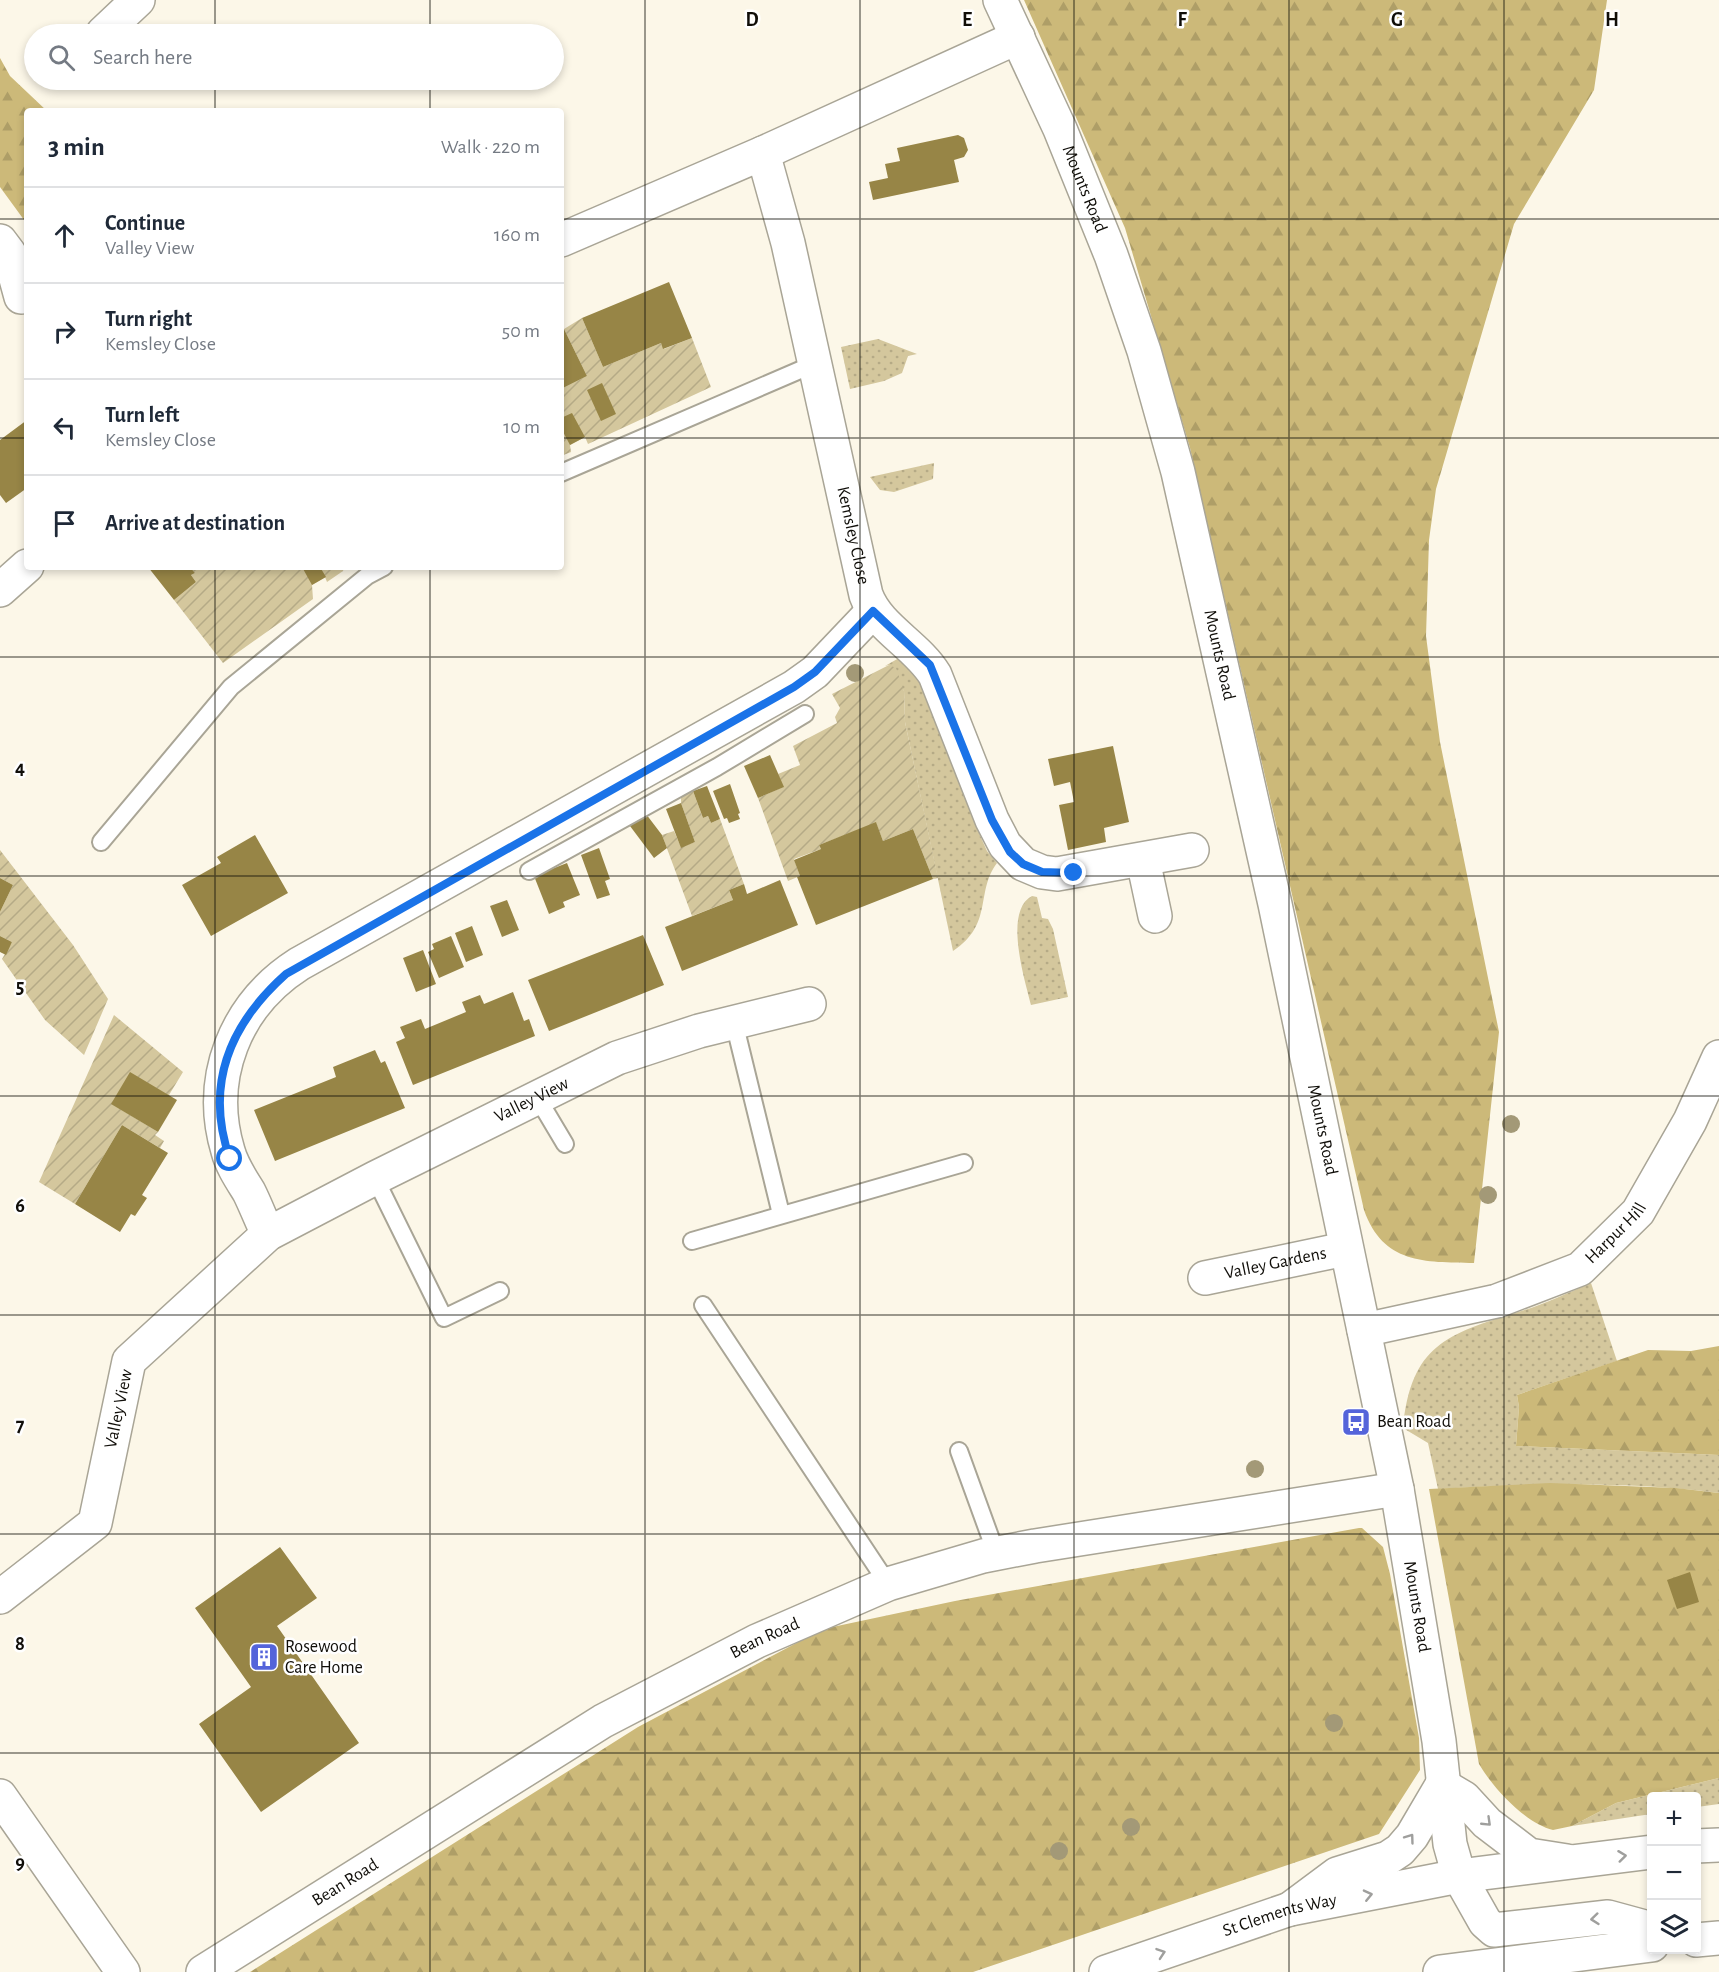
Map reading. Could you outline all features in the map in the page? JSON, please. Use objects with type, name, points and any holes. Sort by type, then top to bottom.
[{"type":"street","points":[[113,24],[138,0]]},
{"type":"street","name":"Mounts Road","points":[[1000,0],[1060,129],[1111,255],[1144,351],[1175,461],[1275,904],[1345,1249],[1397,1489],[1439,1741],[1442,1785],[1452,1855],[1459,1876]]},
{"type":"street","points":[[564,239],[763,153],[1018,37]]},
{"type":"street","name":"Kemsley Close","points":[[763,153],[788,243],[863,587],[873,611],[930,665],[992,820],[1013,856],[1033,869],[1057,874],[1192,850]]},
{"type":"street","points":[[0,241],[9,253],[21,297]]},
{"type":"street","points":[[0,590],[24,569]]},
{"type":"street","points":[[268,1234],[230,1159],[223,1127],[221,1078],[225,1057],[243,1023],[270,989],[292,969],[559,836],[802,682],[873,611]]},
{"type":"street","points":[[1143,860],[1155,916]]},
{"type":"street","name":"Valley View","points":[[0,1597],[95,1522],[129,1361],[268,1234],[375,1178],[632,1052],[734,1022],[809,1004]]},
{"type":"street","name":"Harpur Hill","points":[[1364,1330],[1497,1301],[1580,1269],[1638,1212],[1690,1121],[1719,1057]]},
{"type":"street","name":"Valley Gardens","points":[[1205,1278],[1345,1249]]},
{"type":"street","name":"Bean Road","points":[[203,1972],[603,1721],[757,1641],[888,1584],[996,1553],[1397,1489]]},
{"type":"street","points":[[1290,1909],[1337,1874],[1388,1858],[1400,1850],[1412,1836],[1442,1785],[1464,1798],[1487,1823],[1529,1855],[1577,1862]]},
{"type":"street","points":[[0,1796],[123,1972]]},
{"type":"street","points":[[1701,1846],[1719,1845]]},
{"type":"street","name":"St Clements Way","points":[[1106,1972],[1290,1909],[1459,1876],[1647,1853]]},
{"type":"street","points":[[1459,1876],[1485,1922],[1494,1930],[1608,1917],[1647,1928]]},
{"type":"street","points":[[1701,1940],[1719,1938]]},
{"type":"street","points":[[1440,1972],[1647,1946]]},
{"type":"lane","points":[[564,472],[814,364]]},
{"type":"lane","points":[[101,842],[231,687],[367,576],[378,570]]},
{"type":"lane","points":[[529,871],[559,836],[717,767],[805,714]]},
{"type":"lane","points":[[734,1022],[781,1214]]},
{"type":"lane","points":[[537,1097],[565,1144]]},
{"type":"lane","points":[[692,1241],[963,1163]]},
{"type":"lane","points":[[375,1178],[444,1318],[500,1291]]},
{"type":"lane","points":[[703,1305],[888,1584]]},
{"type":"lane","points":[[958,1451],[996,1553]]},
{"type":"shaded area","points":[[582,318],[603,367],[661,343],[664,349],[692,338],[711,387],[588,444],[585,437],[570,445],[571,452],[564,455],[564,388],[587,376],[564,329]]},
{"type":"shaded area","points":[[878,339],[917,354],[908,356],[902,373],[884,381],[850,389],[841,347]]},
{"type":"shaded area","points":[[934,463],[933,479],[894,492],[880,490],[870,477]]},
{"type":"shaded area","points":[[192,570],[343,570],[327,582],[325,577],[312,585],[313,599],[223,663],[174,600],[196,582],[191,575],[195,573]]},
{"type":"shaded area","points":[[899,658],[912,665],[934,710],[975,824],[987,851],[997,863],[990,874],[974,930],[966,941],[953,951],[905,722],[904,691],[889,665],[885,666]]},
{"type":"shaded area","points":[[889,665],[896,668],[904,691],[905,722],[938,878],[933,879],[913,829],[883,841],[876,823],[819,845],[821,849],[794,859],[800,876],[788,881],[758,798],[783,787],[778,774],[800,765],[793,746],[837,723],[835,717],[840,708],[832,694]]},
{"type":"shaded area","points":[[693,791],[703,818],[708,816],[711,823],[720,819],[744,884],[729,890],[733,900],[692,916],[662,835],[674,831],[681,847],[695,842],[681,803],[681,796]]},
{"type":"shaded area","points":[[0,850],[73,945],[108,999],[84,1055],[45,1020],[2,959],[12,942],[0,936],[0,912],[13,885],[0,878]]},
{"type":"shaded area","points":[[1032,896],[1037,897],[1042,918],[1048,919],[1053,929],[1068,997],[1031,1005],[1018,947],[1017,930],[1023,904]]},
{"type":"shaded area","points":[[114,1015],[183,1072],[169,1095],[112,1104],[158,1132],[155,1135],[164,1141],[160,1148],[122,1125],[75,1204],[39,1182]]},
{"type":"shaded area","points":[[1591,1283],[1617,1361],[1517,1395],[1519,1407],[1516,1446],[1719,1455],[1719,1493],[1614,1485],[1438,1489],[1428,1443],[1403,1428],[1407,1400],[1414,1378],[1424,1361],[1437,1347],[1453,1336],[1537,1306]]},
{"type":"shaded area","points":[[1719,1778],[1719,1804],[1701,1806],[1701,1792],[1661,1792]]},
{"type":"shaded area","points":[[1647,1795],[1647,1815],[1572,1826],[1616,1803]]},
{"type":"green space","points":[[1024,0],[1607,0],[1594,90],[1514,224],[1436,489],[1429,540],[1426,636],[1440,742],[1499,1032],[1474,1263],[1422,1260],[1394,1250],[1382,1241],[1372,1228],[1364,1210],[1190,448],[1125,228]]},
{"type":"green space","points":[[0,58],[10,76],[44,108],[24,108],[24,220],[0,187]]},
{"type":"green space","points":[[1719,1346],[1719,1455],[1516,1446],[1519,1407],[1517,1395],[1648,1350],[1691,1351]]},
{"type":"green space","points":[[1550,1483],[1676,1488],[1719,1493],[1719,1778],[1661,1792],[1647,1792],[1647,1795],[1616,1803],[1572,1826],[1553,1830],[1532,1820],[1501,1794],[1479,1764],[1429,1489]]},
{"type":"green space","points":[[1362,1528],[1383,1547],[1390,1574],[1419,1738],[1420,1770],[1379,1834],[973,1972],[250,1972],[638,1727],[823,1629],[955,1601]]},
{"type":"building","points":[[958,135],[964,138],[968,150],[964,157],[954,160],[959,182],[873,200],[869,182],[888,178],[885,164],[900,161],[897,148]]},
{"type":"building","points":[[669,282],[692,338],[663,349],[661,343],[603,367],[582,318]]},
{"type":"building","points":[[564,329],[587,376],[564,388]]},
{"type":"building","points":[[602,383],[616,414],[601,421],[587,390]]},
{"type":"building","points":[[572,413],[585,437],[570,445],[564,434],[564,417]]},
{"type":"building","points":[[24,422],[24,490],[6,503],[0,495],[0,440]]},
{"type":"building","points":[[150,570],[192,570],[195,573],[191,575],[196,582],[174,600]]},
{"type":"building","points":[[304,570],[322,570],[326,577],[312,585]]},
{"type":"building","points":[[1113,746],[1129,822],[1104,828],[1106,842],[1068,850],[1059,805],[1074,802],[1070,782],[1054,786],[1048,759]]},
{"type":"building","points":[[770,755],[784,787],[758,798],[744,766]]},
{"type":"building","points":[[730,784],[740,819],[729,823],[727,818],[724,819],[713,791]]},
{"type":"building","points":[[707,786],[720,819],[711,823],[708,816],[703,818],[693,791]]},
{"type":"building","points":[[681,803],[695,842],[681,848],[666,809]]},
{"type":"building","points":[[646,814],[662,835],[667,848],[654,858],[630,826]]},
{"type":"building","points":[[876,822],[883,841],[913,829],[933,879],[816,925],[797,877],[800,876],[794,860],[821,849],[819,845]]},
{"type":"building","points":[[255,835],[288,893],[211,936],[182,885],[221,863],[217,857]]},
{"type":"building","points":[[599,848],[610,879],[605,881],[610,895],[597,899],[581,855]]},
{"type":"building","points":[[567,863],[580,895],[563,902],[565,907],[549,914],[534,876]]},
{"type":"building","points":[[0,878],[13,885],[0,912]]},
{"type":"building","points":[[780,880],[798,925],[682,971],[665,927],[733,900],[729,890],[744,884],[747,894]]},
{"type":"building","points":[[507,900],[519,930],[502,937],[490,906]]},
{"type":"building","points":[[472,926],[483,955],[466,962],[455,933]]},
{"type":"building","points":[[643,935],[664,985],[549,1031],[528,980]]},
{"type":"building","points":[[0,936],[12,942],[6,955],[0,952]]},
{"type":"building","points":[[451,936],[464,967],[439,978],[428,952],[434,949],[432,944]]},
{"type":"building","points":[[423,950],[436,984],[416,992],[403,958]]},
{"type":"building","points":[[513,992],[524,1021],[529,1019],[535,1036],[413,1085],[396,1042],[405,1038],[400,1027],[421,1019],[425,1029],[466,1012],[462,1002],[480,995],[484,1004]]},
{"type":"building","points":[[375,1050],[381,1063],[385,1061],[405,1108],[275,1161],[254,1110],[336,1077],[333,1067]]},
{"type":"building","points":[[130,1072],[177,1100],[158,1132],[111,1104]]},
{"type":"building","points":[[122,1125],[168,1153],[142,1195],[147,1198],[135,1216],[131,1214],[120,1232],[75,1204]]},
{"type":"building","name":"Rosewood Care Home","points":[[280,1547],[317,1598],[277,1626],[359,1743],[261,1812],[199,1724],[251,1687],[195,1608]]},
{"type":"building","points":[[1690,1572],[1699,1602],[1677,1609],[1667,1580]]},
{"type":"place","name":"Bean Road","points":[[1356,1422]]},
{"type":"place","name":"Rosewood Care Home","points":[[264,1657]]},
{"type":"route","points":[[230,1159],[221,1113],[221,1078],[225,1057],[249,1013],[286,974],[299,964],[794,687],[815,672],[873,611],[930,665],[992,820],[1013,856],[1023,864],[1042,872],[1074,873]]}]
